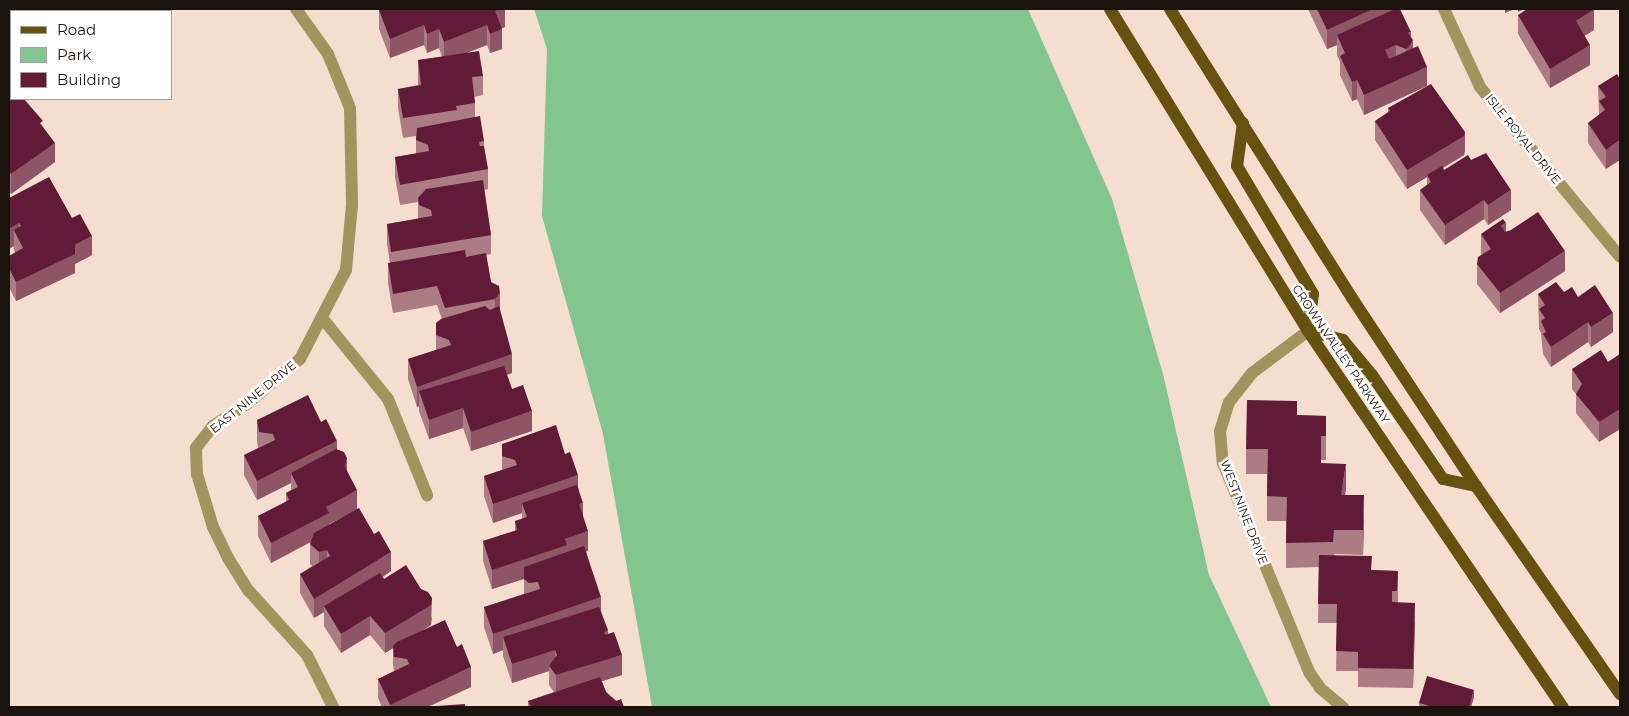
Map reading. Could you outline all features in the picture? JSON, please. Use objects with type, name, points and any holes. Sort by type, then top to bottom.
[{"type":"main road","name":"CROWN VALLEY PARKWAY","points":[[1110,9],[1308,331],[1563,707]]},
{"type":"main road","points":[[1170,9],[1352,298],[1476,486],[1620,694]]},
{"type":"main road","points":[[1243,123],[1237,166],[1313,294],[1308,331],[1343,340],[1372,375],[1442,479],[1476,486]]},
{"type":"street","name":"EAST NINE DRIVE","points":[[296,9],[328,54],[350,108],[352,205],[346,270],[323,319],[300,359],[248,403],[213,426],[196,448],[196,456],[197,474],[213,527],[228,558],[249,591],[307,654],[333,707]]},
{"type":"street","name":"ISLE ROYAL DRIVE","points":[[1444,9],[1480,87],[1620,257]]},
{"type":"street","points":[[323,319],[388,399],[427,495]]},
{"type":"street","name":"WEST NINE DRIVE","points":[[1308,331],[1252,373],[1229,402],[1220,431],[1222,463],[1309,672],[1320,688],[1343,707]]},
{"type":"green space","points":[[534,9],[1028,9],[1112,199],[1163,374],[1209,575],[1271,707],[652,707],[603,434],[542,216],[547,49]]},
{"type":"building","points":[[501,9],[495,11],[502,29],[490,34],[487,25],[444,42],[439,29],[427,34],[424,25],[390,39],[379,10]]},
{"type":"building","points":[[1317,9],[1373,9],[1327,30]]},
{"type":"building","points":[[1395,9],[1400,9],[1411,32],[1408,33],[1413,40],[1406,49],[1396,45],[1385,50],[1389,59],[1418,46],[1427,67],[1364,95],[1357,80],[1352,82],[1340,56],[1345,53],[1337,35]]},
{"type":"building","points":[[1527,9],[1594,9],[1576,21],[1590,45],[1550,69],[1518,15]]},
{"type":"building","points":[[479,51],[483,76],[472,77],[475,103],[456,106],[457,110],[403,118],[398,89],[421,85],[418,60]]},
{"type":"building","points":[[1617,74],[1620,79],[1620,140],[1606,150],[1588,123],[1605,110],[1599,101],[1606,97],[1598,86]]},
{"type":"building","points":[[1431,84],[1465,132],[1464,136],[1407,170],[1375,121],[1390,111],[1388,108]]},
{"type":"building","points":[[9,91],[10,100],[25,100],[43,121],[40,123],[55,143],[11,174],[9,172]]},
{"type":"building","points":[[480,116],[484,141],[479,142],[480,146],[484,146],[488,169],[400,185],[395,157],[429,151],[428,145],[416,140],[417,128]]},
{"type":"building","points":[[1486,153],[1511,190],[1488,205],[1484,200],[1445,225],[1420,190],[1431,182],[1427,175],[1442,166],[1444,170],[1468,155],[1471,160]]},
{"type":"building","points":[[49,177],[72,218],[80,214],[92,236],[75,245],[75,254],[16,282],[9,268],[9,256],[23,248],[14,230],[21,226],[19,223],[9,229],[9,198]]},
{"type":"building","points":[[483,180],[491,235],[391,252],[387,224],[432,216],[431,210],[419,205],[418,198],[426,189]]},
{"type":"building","points":[[1538,212],[1565,251],[1500,293],[1477,264],[1478,257],[1491,249],[1481,234],[1503,219],[1506,223],[1501,226],[1505,232],[1511,230]]},
{"type":"building","points":[[465,250],[466,257],[486,253],[491,282],[499,286],[500,293],[495,299],[445,308],[437,286],[393,294],[388,263]]},
{"type":"building","points":[[1556,282],[1564,292],[1572,287],[1578,297],[1595,285],[1613,313],[1591,327],[1588,322],[1551,347],[1543,334],[1546,332],[1541,321],[1545,318],[1539,309],[1545,305],[1538,294]]},
{"type":"building","points":[[485,306],[490,310],[499,306],[512,354],[417,387],[408,359],[451,345],[449,340],[436,335],[436,323],[441,319]]},
{"type":"building","points":[[1601,350],[1608,362],[1620,354],[1620,409],[1599,422],[1576,394],[1582,384],[1572,369]]},
{"type":"building","points":[[504,366],[512,389],[523,385],[532,411],[471,432],[463,408],[429,420],[419,391]]},
{"type":"building","points":[[308,395],[321,422],[326,419],[337,441],[257,481],[244,455],[275,440],[273,434],[259,432],[257,420]]},
{"type":"building","points":[[1247,400],[1297,401],[1297,415],[1326,416],[1326,436],[1321,436],[1321,463],[1346,464],[1341,495],[1364,495],[1363,530],[1334,530],[1333,542],[1286,543],[1287,497],[1267,496],[1268,449],[1246,449]]},
{"type":"building","points":[[556,425],[565,454],[570,452],[578,475],[493,504],[484,476],[517,465],[515,460],[502,456],[502,444]]},
{"type":"building","points":[[336,449],[344,452],[347,458],[345,467],[357,490],[326,507],[329,513],[271,543],[258,516],[289,500],[286,493],[298,487],[291,473]]},
{"type":"building","points":[[577,485],[583,503],[579,504],[588,531],[565,539],[567,545],[492,570],[483,541],[517,530],[515,521],[527,517],[522,503]]},
{"type":"building","points":[[359,508],[374,534],[379,531],[391,552],[314,599],[300,574],[330,556],[327,550],[319,552],[310,544],[314,533]]},
{"type":"building","points":[[584,546],[601,597],[493,634],[484,607],[540,589],[538,582],[529,583],[524,579],[524,567]]},
{"type":"building","points":[[1319,555],[1372,556],[1371,570],[1398,571],[1397,591],[1392,591],[1392,602],[1415,603],[1413,669],[1358,668],[1358,652],[1336,651],[1337,604],[1318,604]]},
{"type":"building","points":[[406,565],[421,589],[428,592],[432,598],[431,605],[385,633],[370,616],[341,634],[324,606],[380,573],[384,579]]},
{"type":"building","points":[[599,607],[608,630],[604,632],[605,635],[614,632],[622,655],[556,675],[549,666],[557,655],[555,650],[512,664],[503,637]]},
{"type":"building","points":[[445,620],[457,647],[462,644],[471,667],[390,705],[378,679],[409,664],[407,659],[394,657],[393,646],[397,642]]},
{"type":"building","points":[[1427,676],[1474,690],[1469,707],[1433,707],[1419,703]]},
{"type":"building","points":[[600,677],[606,692],[616,701],[621,699],[624,707],[531,707],[528,701]]},
{"type":"building","points":[[465,704],[465,707],[423,707]]}]
